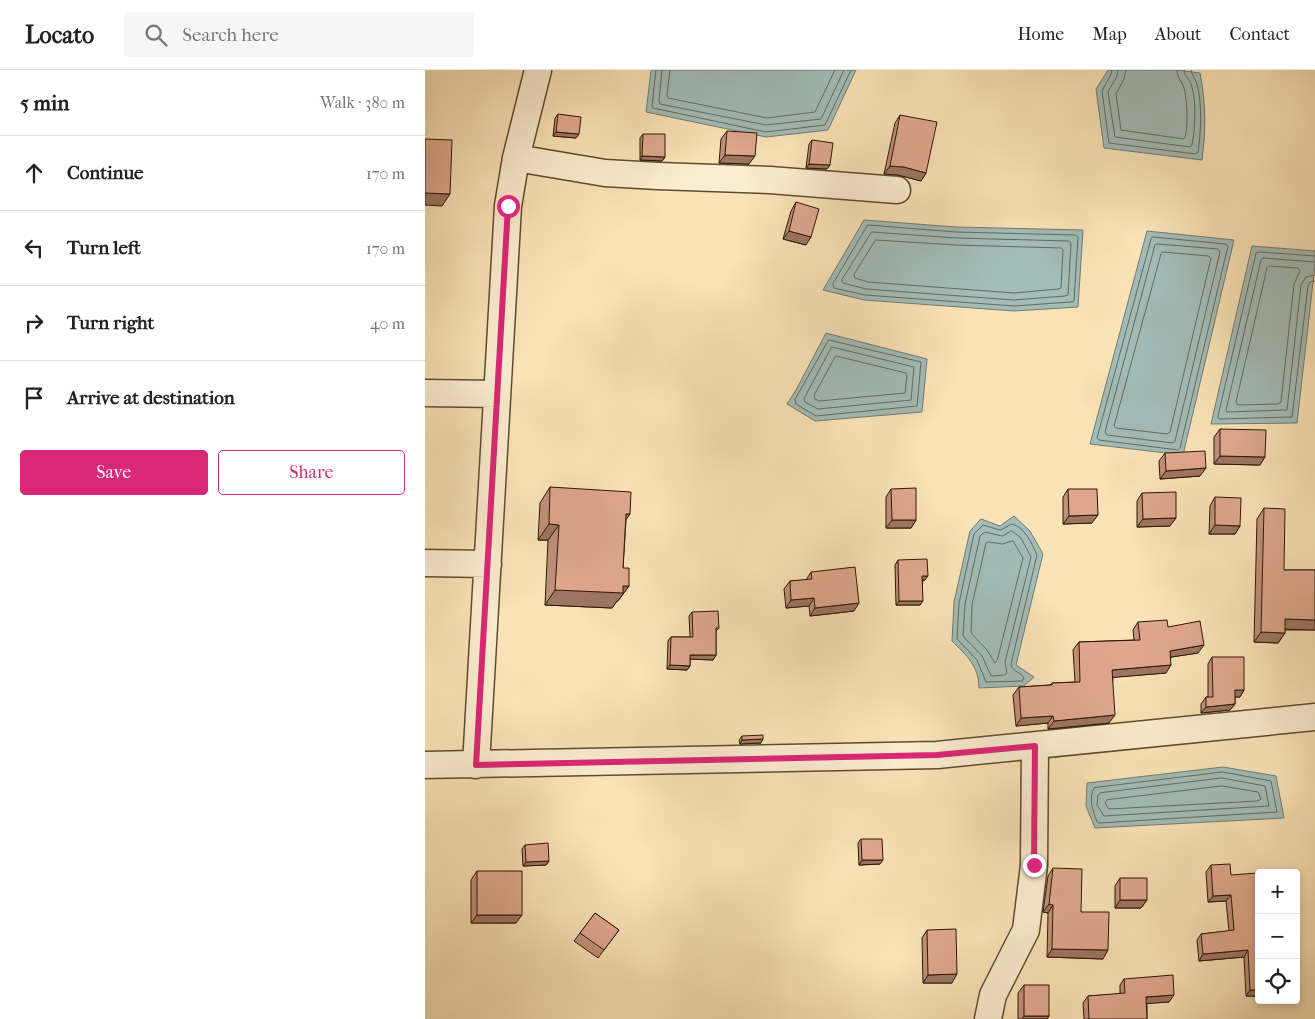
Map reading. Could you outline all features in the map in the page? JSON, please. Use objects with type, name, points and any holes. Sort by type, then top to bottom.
[{"type":"street","points":[[476,765],[508,206],[516,158],[538,70]]},
{"type":"street","points":[[516,158],[605,173],[770,180],[897,190]]},
{"type":"street","points":[[425,393],[497,394]]},
{"type":"street","points":[[425,563],[488,564]]},
{"type":"street","points":[[425,765],[937,755],[1315,717]]},
{"type":"street","points":[[988,1019],[993,995],[1025,930],[1034,865],[1035,746]]},
{"type":"water","points":[[651,70],[856,70],[828,130],[766,137],[646,112]]},
{"type":"water","points":[[1108,70],[1178,70],[1200,73],[1205,116],[1202,160],[1104,148],[1096,89]]},
{"type":"water","points":[[864,220],[956,227],[1083,230],[1078,307],[1014,311],[864,300],[823,290]]},
{"type":"water","points":[[1147,231],[1234,240],[1183,455],[1090,444]]},
{"type":"water","points":[[1252,246],[1315,251],[1297,423],[1211,424]]},
{"type":"water","points":[[826,333],[927,359],[922,412],[815,421],[787,404]]},
{"type":"water","points":[[1014,516],[1030,531],[1043,554],[1016,665],[1034,677],[1024,686],[979,688],[977,673],[974,667],[967,656],[952,641],[954,602],[970,531],[981,519],[1000,526]]},
{"type":"water","points":[[1223,767],[1276,776],[1284,818],[1095,828],[1086,806],[1087,783]]},
{"type":"building","points":[[558,114],[581,117],[579,134],[556,132]]},
{"type":"building","points":[[900,115],[937,122],[926,173],[904,167],[890,166]]},
{"type":"building","points":[[727,131],[757,133],[755,156],[725,155]]},
{"type":"building","points":[[643,134],[665,134],[665,157],[642,156]]},
{"type":"building","points":[[425,139],[452,140],[450,194],[425,193]]},
{"type":"building","points":[[812,140],[833,143],[830,165],[809,164]]},
{"type":"building","points":[[796,202],[819,209],[811,237],[789,231]]},
{"type":"building","points":[[1220,429],[1266,430],[1265,457],[1220,456]]},
{"type":"building","points":[[1205,451],[1206,468],[1166,471],[1165,453]]},
{"type":"building","points":[[550,487],[631,492],[630,514],[626,514],[623,568],[629,568],[629,586],[623,586],[623,593],[555,590],[559,525],[549,524]]},
{"type":"building","points":[[916,488],[916,520],[892,520],[891,489]]},
{"type":"building","points":[[1068,489],[1097,489],[1098,515],[1069,516]]},
{"type":"building","points":[[1176,492],[1176,518],[1143,519],[1142,493]]},
{"type":"building","points":[[1215,497],[1241,498],[1240,526],[1215,525]]},
{"type":"building","points":[[1264,508],[1285,509],[1284,570],[1315,570],[1315,620],[1285,619],[1285,633],[1261,632]]},
{"type":"building","points":[[927,559],[928,576],[922,576],[923,601],[899,601],[898,560]]},
{"type":"building","points":[[855,567],[859,603],[815,608],[814,598],[791,600],[790,581],[812,579],[811,572]]},
{"type":"building","points":[[718,611],[719,628],[716,628],[716,655],[690,655],[690,666],[670,665],[671,637],[693,637],[692,612]]},
{"type":"building","points":[[1167,620],[1168,627],[1200,621],[1204,645],[1170,651],[1171,665],[1112,670],[1115,715],[1054,721],[1053,716],[1021,718],[1019,687],[1080,682],[1079,642],[1140,640],[1138,622]]},
{"type":"building","points":[[1212,657],[1244,657],[1244,690],[1235,690],[1235,704],[1206,707],[1206,697],[1213,697]]},
{"type":"building","points":[[763,735],[763,739],[742,740],[742,736]]},
{"type":"building","points":[[861,839],[882,839],[883,860],[862,860]]},
{"type":"building","points":[[548,843],[549,861],[526,862],[525,845]]},
{"type":"building","points":[[1230,864],[1231,875],[1255,873],[1255,990],[1250,990],[1248,950],[1203,954],[1201,934],[1234,930],[1231,895],[1213,896],[1211,865]]},
{"type":"building","points":[[1053,868],[1082,869],[1081,912],[1109,912],[1108,950],[1052,949],[1053,905],[1049,904]]},
{"type":"building","points":[[477,871],[522,871],[522,915],[477,915]]},
{"type":"building","points":[[1120,878],[1147,878],[1147,900],[1120,900]]},
{"type":"building","points":[[595,913],[619,930],[604,950],[580,933]]},
{"type":"building","points":[[956,929],[957,974],[928,975],[927,930]]},
{"type":"building","points":[[1173,975],[1174,995],[1146,997],[1147,1019],[1089,1019],[1088,996],[1125,993],[1124,979]]},
{"type":"building","points":[[1024,985],[1049,985],[1049,1016],[1024,1016]]},
{"type":"route","points":[[508,206],[476,765],[937,755],[1035,746],[1034,865]]}]
